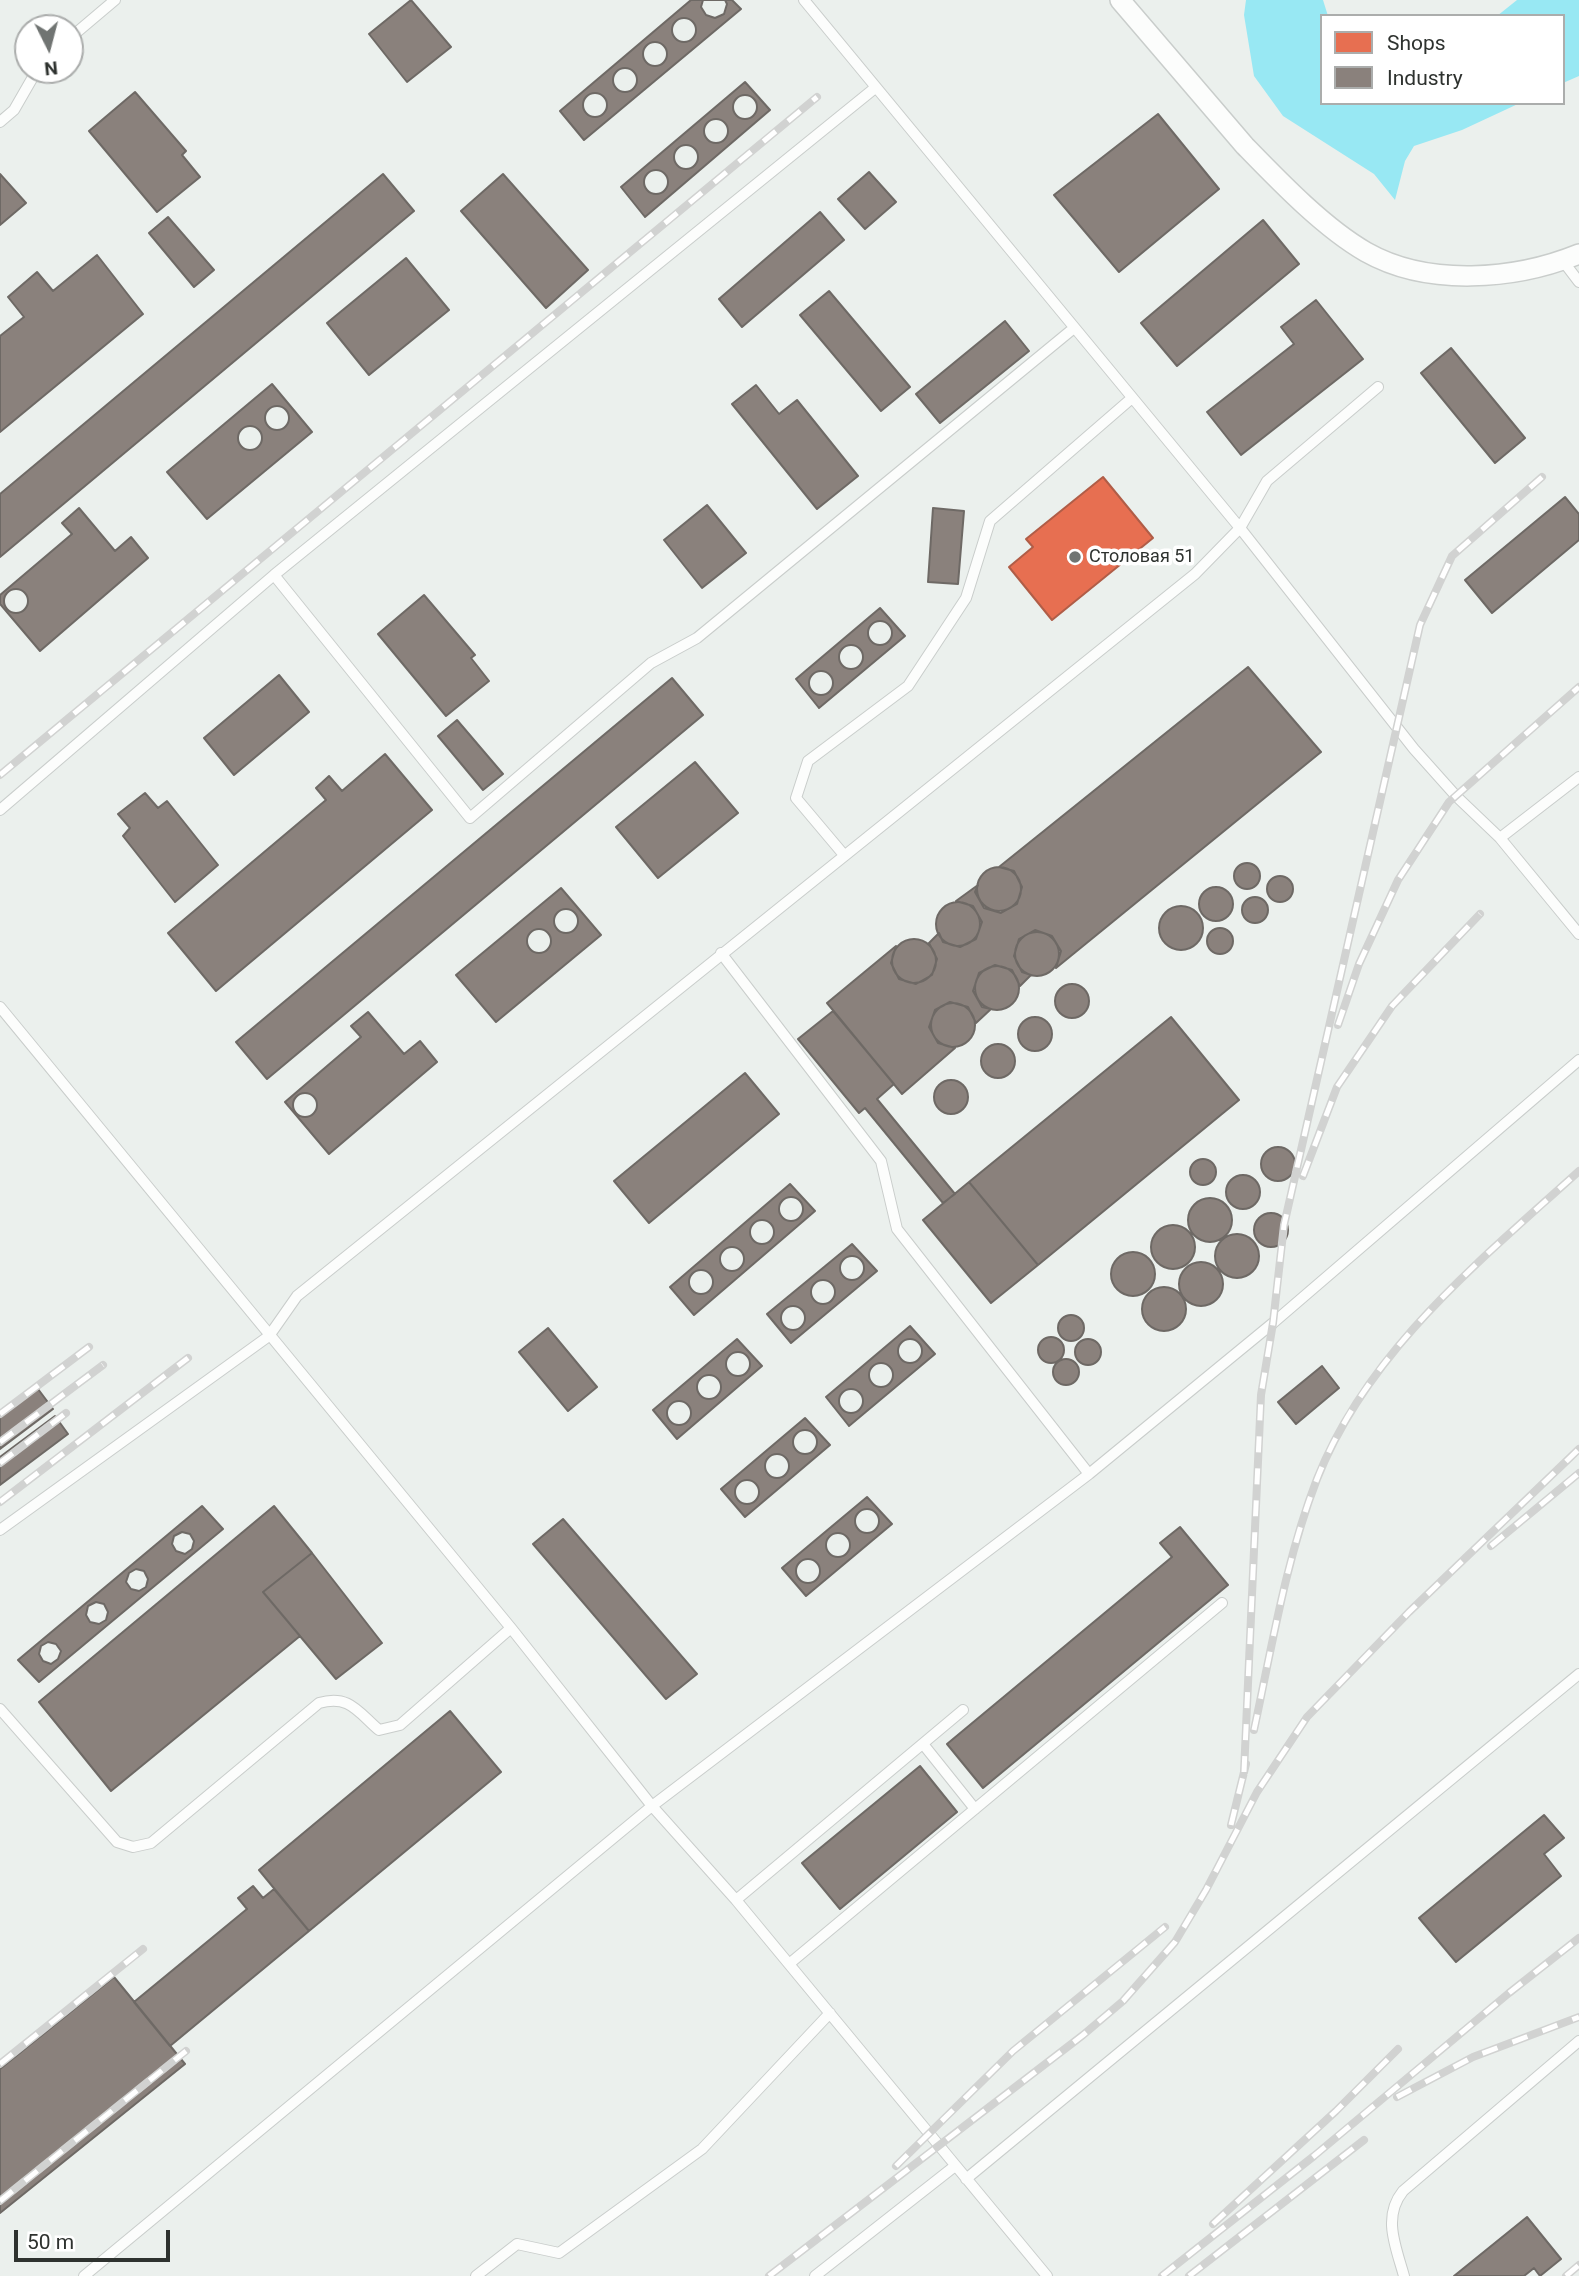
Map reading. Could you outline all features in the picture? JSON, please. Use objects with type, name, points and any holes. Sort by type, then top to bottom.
[{"type":"street","points":[[1120,0],[1252,154],[1327,224],[1365,252],[1405,268],[1460,275],[1518,271],[1571,257]]},
{"type":"lane","points":[[84,26],[115,0]]},
{"type":"lane","points":[[804,0],[1240,528],[1414,749],[1456,796],[1500,838],[1579,934]]},
{"type":"lane","points":[[0,122],[15,110],[29,84]]},
{"type":"lane","points":[[0,810],[274,575],[875,88]]},
{"type":"lane","points":[[1571,257],[1579,282]]},
{"type":"lane","points":[[274,575],[470,817],[651,663],[697,638],[1074,328]]},
{"type":"lane","points":[[0,1530],[269,1336],[298,1296],[1195,574],[1240,528],[1266,481],[1378,387]]},
{"type":"lane","points":[[844,855],[796,797],[808,761],[908,686],[966,598],[990,521],[1132,398]]},
{"type":"lane","points":[[1500,838],[1579,777]]},
{"type":"lane","points":[[721,953],[881,1161],[897,1229],[1089,1474]]},
{"type":"lane","points":[[0,1007],[511,1628],[652,1806],[736,1900],[1047,2276]]},
{"type":"lane","points":[[84,2276],[652,1806],[1089,1474],[1273,1323],[1579,1060]]},
{"type":"lane","points":[[789,1964],[1222,1603]]},
{"type":"lane","points":[[0,1709],[117,1842],[133,1847],[150,1843],[319,1703],[334,1698],[347,1702],[379,1730],[400,1725],[511,1628]]},
{"type":"lane","points":[[966,2179],[1579,1674]]},
{"type":"lane","points":[[736,1900],[963,1710]]},
{"type":"lane","points":[[923,1744],[975,1809]]},
{"type":"lane","points":[[476,2276],[517,2244],[559,2253],[702,2149],[830,2013]]},
{"type":"lane","points":[[1404,2276],[1392,2224],[1391,2212],[1396,2200],[1403,2191],[1579,2041]]},
{"type":"lane","points":[[815,2276],[955,2166]]},
{"type":"water","points":[[1246,0],[1323,0],[1327,14],[1320,14],[1320,105],[1516,105],[1462,130],[1414,146],[1405,161],[1395,200],[1374,174],[1283,116],[1254,76],[1244,15]]},
{"type":"water","points":[[1517,0],[1579,0],[1579,76],[1565,82],[1565,14],[1500,14]]},
{"type":"building: Shops","name":"Столовая 51","points":[[1103,477],[1153,538],[1052,620],[1009,567],[1033,547],[1026,539]]},
{"type":"building: Industry","points":[[411,0],[451,47],[407,82],[369,34]]},
{"type":"building: Industry","points":[[691,0],[732,0],[741,9],[584,140],[560,111]]},
{"type":"building: Industry","points":[[703,0],[725,0],[727,4],[724,14],[715,18],[706,15],[701,7]]},
{"type":"building: Industry","points":[[684,18],[693,21],[696,30],[693,39],[684,42],[675,39],[672,30],[675,21]]},
{"type":"building: Industry","points":[[655,42],[664,45],[667,54],[664,63],[655,66],[646,63],[643,54],[646,45]]},
{"type":"building: Industry","points":[[625,68],[634,71],[637,80],[634,89],[625,92],[616,89],[613,80],[616,71]]},
{"type":"building: Industry","points":[[745,82],[770,110],[645,217],[621,187]]},
{"type":"building: Industry","points":[[135,92],[186,151],[182,155],[200,177],[157,212],[89,131]]},
{"type":"building: Industry","points":[[595,93],[604,96],[607,105],[604,114],[595,117],[586,114],[583,105],[586,96]]},
{"type":"building: Industry","points":[[745,95],[754,98],[757,107],[754,116],[745,119],[736,116],[733,107],[736,98]]},
{"type":"building: Industry","points":[[1158,114],[1219,189],[1119,272],[1054,195]]},
{"type":"building: Industry","points":[[716,119],[725,122],[728,131],[725,140],[716,143],[707,140],[704,131],[707,122]]},
{"type":"building: Industry","points":[[686,145],[695,148],[698,157],[695,166],[686,169],[677,166],[674,157],[677,148]]},
{"type":"building: Industry","points":[[656,170],[665,173],[668,182],[665,191],[656,194],[647,191],[644,182],[647,173]]},
{"type":"building: Industry","points":[[869,172],[896,202],[865,229],[838,199]]},
{"type":"building: Industry","points":[[0,174],[26,203],[0,225]]},
{"type":"building: Industry","points":[[383,174],[414,211],[0,557],[0,494]]},
{"type":"building: Industry","points":[[503,174],[588,270],[546,308],[461,211]]},
{"type":"building: Industry","points":[[820,212],[844,240],[742,327],[719,299]]},
{"type":"building: Industry","points":[[168,217],[214,270],[194,287],[149,233]]},
{"type":"building: Industry","points":[[1263,220],[1299,264],[1177,366],[1141,323]]},
{"type":"building: Industry","points":[[97,255],[143,314],[0,432],[0,336],[24,317],[8,297],[37,272],[53,291]]},
{"type":"building: Industry","points":[[406,258],[449,310],[369,375],[327,323]]},
{"type":"building: Industry","points":[[829,291],[910,387],[881,411],[800,315]]},
{"type":"building: Industry","points":[[1316,300],[1363,359],[1241,455],[1207,412],[1294,344],[1281,327]]},
{"type":"building: Industry","points":[[1005,321],[1029,351],[940,423],[916,394]]},
{"type":"building: Industry","points":[[1451,348],[1525,438],[1495,463],[1421,373]]},
{"type":"building: Industry","points":[[272,384],[312,432],[207,519],[167,472]]},
{"type":"building: Industry","points":[[756,385],[779,414],[797,400],[858,476],[817,509],[732,404]]},
{"type":"building: Industry","points":[[277,406],[286,409],[289,418],[286,427],[277,430],[268,427],[265,418],[268,409]]},
{"type":"building: Industry","points":[[250,426],[259,429],[262,438],[259,447],[250,450],[241,447],[238,438],[241,429]]},
{"type":"building: Industry","points":[[1565,497],[1579,514],[1579,540],[1492,613],[1465,580]]},
{"type":"building: Industry","points":[[707,505],[746,553],[702,588],[664,540]]},
{"type":"building: Industry","points":[[79,508],[115,551],[131,537],[148,558],[40,651],[0,604],[0,595],[72,534],[62,523]]},
{"type":"building: Industry","points":[[933,508],[964,511],[958,584],[928,582]]},
{"type":"building: Industry","points":[[16,589],[25,592],[28,601],[25,610],[16,613],[7,610],[4,601],[7,592]]},
{"type":"building: Industry","points":[[424,595],[475,655],[471,658],[489,681],[446,716],[378,634]]},
{"type":"building: Industry","points":[[880,608],[905,636],[819,708],[796,679]]},
{"type":"building: Industry","points":[[880,621],[889,624],[892,633],[889,642],[880,645],[871,642],[868,633],[871,624]]},
{"type":"building: Industry","points":[[851,645],[860,648],[863,657],[860,666],[851,669],[842,666],[839,657],[842,648]]},
{"type":"building: Industry","points":[[1248,667],[1321,752],[1056,968],[1061,951],[1052,936],[1035,930],[1019,939],[1014,956],[1022,972],[1031,975],[1020,986],[1012,970],[995,965],[979,973],[973,991],[982,1007],[991,1009],[976,1023],[968,1007],[950,1002],[935,1010],[929,1027],[938,1043],[955,1048],[902,1094],[827,1003],[896,946],[891,963],[899,979],[916,984],[932,975],[937,959],[929,943],[939,933],[943,942],[960,947],[976,939],[982,922],[973,906],[956,901],[978,885],[975,892],[984,908],[1001,913],[1017,904],[1022,887],[1014,871],[999,867]]},
{"type":"building: Industry","points":[[821,671],[830,674],[833,683],[830,692],[821,695],[812,692],[809,683],[812,674]]},
{"type":"building: Industry","points":[[279,675],[309,712],[234,775],[204,738]]},
{"type":"building: Industry","points":[[672,678],[703,715],[267,1079],[236,1042]]},
{"type":"building: Industry","points":[[457,720],[503,774],[483,790],[438,736]]},
{"type":"building: Industry","points":[[385,754],[432,810],[216,991],[168,933],[326,800],[316,788],[329,776],[342,791]]},
{"type":"building: Industry","points":[[695,762],[738,813],[658,878],[616,827]]},
{"type":"building: Industry","points":[[145,793],[158,808],[167,801],[218,865],[175,902],[123,836],[130,828],[118,814]]},
{"type":"building: Industry","points":[[1247,863],[1256,867],[1260,876],[1256,885],[1247,889],[1238,885],[1234,876],[1238,867]]},
{"type":"building: Industry","points":[[999,867],[1008,868],[1015,873],[1020,880],[1020,898],[1015,905],[1008,910],[999,911],[990,910],[983,905],[978,898],[977,889],[978,880],[983,873],[990,868]]},
{"type":"building: Industry","points":[[1280,876],[1289,880],[1293,889],[1289,898],[1280,902],[1271,898],[1267,889],[1271,880]]},
{"type":"building: Industry","points":[[1216,887],[1228,892],[1233,904],[1228,916],[1216,921],[1204,916],[1199,904],[1204,892]]},
{"type":"building: Industry","points":[[561,888],[601,935],[496,1022],[456,975]]},
{"type":"building: Industry","points":[[1255,897],[1264,901],[1268,910],[1264,919],[1255,923],[1246,919],[1242,910],[1246,901]]},
{"type":"building: Industry","points":[[958,902],[967,903],[974,908],[979,915],[979,933],[974,940],[967,945],[958,946],[949,945],[942,940],[937,933],[936,924],[937,915],[942,908],[949,903]]},
{"type":"building: Industry","points":[[1181,906],[1196,913],[1203,928],[1196,943],[1181,950],[1166,943],[1159,928],[1166,913]]},
{"type":"building: Industry","points":[[566,909],[575,912],[578,921],[575,930],[566,933],[557,930],[554,921],[557,912]]},
{"type":"building: Industry","points":[[1220,928],[1229,932],[1233,941],[1229,950],[1220,954],[1211,950],[1207,941],[1211,932]]},
{"type":"building: Industry","points":[[539,929],[548,932],[551,941],[548,950],[539,953],[530,950],[527,941],[530,932]]},
{"type":"building: Industry","points":[[1037,932],[1046,933],[1053,938],[1058,945],[1058,963],[1053,970],[1046,975],[1037,976],[1028,975],[1021,970],[1016,963],[1015,954],[1016,945],[1021,938],[1028,933]]},
{"type":"building: Industry","points":[[914,939],[923,940],[930,945],[935,952],[935,970],[930,977],[923,982],[914,983],[905,982],[898,977],[893,970],[892,961],[893,952],[898,945],[905,940]]},
{"type":"building: Industry","points":[[997,966],[1006,967],[1013,972],[1018,979],[1018,997],[1013,1004],[1006,1009],[997,1010],[988,1009],[981,1004],[976,997],[975,988],[976,979],[981,972],[988,967]]},
{"type":"building: Industry","points":[[1072,984],[1084,989],[1089,1001],[1084,1013],[1072,1018],[1060,1013],[1055,1001],[1060,989]]},
{"type":"building: Industry","points":[[953,1003],[962,1004],[969,1009],[974,1016],[974,1034],[969,1041],[962,1046],[953,1047],[944,1046],[937,1041],[932,1034],[931,1025],[932,1016],[937,1009],[944,1004]]},
{"type":"building: Industry","points":[[833,1011],[894,1084],[877,1099],[955,1194],[943,1203],[865,1108],[859,1113],[798,1039]]},
{"type":"building: Industry","points":[[368,1012],[404,1054],[420,1041],[437,1062],[329,1154],[285,1102],[361,1037],[351,1026]]},
{"type":"building: Industry","points":[[1035,1017],[1047,1022],[1052,1034],[1047,1046],[1035,1051],[1023,1046],[1018,1034],[1023,1022]]},
{"type":"building: Industry","points":[[1171,1017],[1239,1100],[1038,1265],[969,1182]]},
{"type":"building: Industry","points":[[998,1044],[1010,1049],[1015,1061],[1010,1073],[998,1078],[986,1073],[981,1061],[986,1049]]},
{"type":"building: Industry","points":[[745,1073],[779,1114],[649,1223],[614,1181]]},
{"type":"building: Industry","points":[[951,1080],[963,1085],[968,1097],[963,1109],[951,1114],[939,1109],[934,1097],[939,1085]]},
{"type":"building: Industry","points":[[305,1093],[314,1096],[317,1105],[314,1114],[305,1117],[296,1114],[293,1105],[296,1096]]},
{"type":"building: Industry","points":[[1278,1147],[1290,1152],[1295,1164],[1290,1176],[1278,1181],[1266,1176],[1261,1164],[1266,1152]]},
{"type":"building: Industry","points":[[1203,1159],[1212,1163],[1216,1172],[1212,1181],[1203,1185],[1194,1181],[1190,1172],[1194,1163]]},
{"type":"building: Industry","points":[[1243,1175],[1255,1180],[1260,1192],[1255,1204],[1243,1209],[1231,1204],[1226,1192],[1231,1180]]},
{"type":"building: Industry","points":[[969,1182],[1038,1265],[991,1303],[923,1220]]},
{"type":"building: Industry","points":[[790,1184],[815,1211],[694,1315],[670,1287]]},
{"type":"building: Industry","points":[[791,1197],[800,1200],[803,1209],[800,1218],[791,1221],[782,1218],[779,1209],[782,1200]]},
{"type":"building: Industry","points":[[1210,1198],[1225,1205],[1232,1220],[1225,1235],[1210,1242],[1195,1235],[1188,1220],[1195,1205]]},
{"type":"building: Industry","points":[[1271,1213],[1283,1218],[1288,1230],[1283,1242],[1271,1247],[1259,1242],[1254,1230],[1259,1218]]},
{"type":"building: Industry","points":[[762,1220],[771,1223],[774,1232],[771,1241],[762,1244],[753,1241],[750,1232],[753,1223]]},
{"type":"building: Industry","points":[[1173,1225],[1188,1232],[1195,1247],[1188,1262],[1173,1269],[1158,1262],[1151,1247],[1158,1232]]},
{"type":"building: Industry","points":[[1237,1234],[1252,1241],[1259,1256],[1252,1271],[1237,1278],[1222,1271],[1215,1256],[1222,1241]]},
{"type":"building: Industry","points":[[852,1244],[877,1271],[791,1343],[767,1314]]},
{"type":"building: Industry","points":[[732,1247],[741,1250],[744,1259],[741,1268],[732,1271],[723,1268],[720,1259],[723,1250]]},
{"type":"building: Industry","points":[[1133,1252],[1148,1259],[1155,1274],[1148,1289],[1133,1296],[1118,1289],[1111,1274],[1118,1259]]},
{"type":"building: Industry","points":[[852,1256],[861,1259],[864,1268],[861,1277],[852,1280],[843,1277],[840,1268],[843,1259]]},
{"type":"building: Industry","points":[[1201,1262],[1216,1269],[1223,1284],[1216,1299],[1201,1306],[1186,1299],[1179,1284],[1186,1269]]},
{"type":"building: Industry","points":[[701,1270],[710,1273],[713,1282],[710,1291],[701,1294],[692,1291],[689,1282],[692,1273]]},
{"type":"building: Industry","points":[[823,1280],[832,1283],[835,1292],[832,1301],[823,1304],[814,1301],[811,1292],[814,1283]]},
{"type":"building: Industry","points":[[1164,1287],[1179,1294],[1186,1309],[1179,1324],[1164,1331],[1149,1324],[1142,1309],[1149,1294]]},
{"type":"building: Industry","points":[[793,1306],[802,1309],[805,1318],[802,1327],[793,1330],[784,1327],[781,1318],[784,1309]]},
{"type":"building: Industry","points":[[1071,1315],[1080,1319],[1084,1328],[1080,1337],[1071,1341],[1062,1337],[1058,1328],[1062,1319]]},
{"type":"building: Industry","points":[[910,1326],[935,1354],[849,1426],[826,1397]]},
{"type":"building: Industry","points":[[548,1328],[597,1387],[568,1411],[519,1352]]},
{"type":"building: Industry","points":[[1051,1337],[1060,1341],[1064,1350],[1060,1359],[1051,1363],[1042,1359],[1038,1350],[1042,1341]]},
{"type":"building: Industry","points":[[737,1339],[762,1366],[677,1439],[653,1410]]},
{"type":"building: Industry","points":[[910,1339],[919,1342],[922,1351],[919,1360],[910,1363],[901,1360],[898,1351],[901,1342]]},
{"type":"building: Industry","points":[[1088,1339],[1097,1343],[1101,1352],[1097,1361],[1088,1365],[1079,1361],[1075,1352],[1079,1343]]},
{"type":"building: Industry","points":[[738,1352],[747,1355],[750,1364],[747,1373],[738,1376],[729,1373],[726,1364],[729,1355]]},
{"type":"building: Industry","points":[[1066,1359],[1075,1363],[1079,1372],[1075,1381],[1066,1385],[1057,1381],[1053,1372],[1057,1363]]},
{"type":"building: Industry","points":[[881,1363],[890,1366],[893,1375],[890,1384],[881,1387],[872,1384],[869,1375],[872,1366]]},
{"type":"building: Industry","points":[[1322,1366],[1339,1388],[1296,1424],[1278,1402]]},
{"type":"building: Industry","points":[[709,1375],[718,1378],[721,1387],[718,1396],[709,1399],[700,1396],[697,1387],[700,1378]]},
{"type":"building: Industry","points":[[35,1385],[53,1409],[0,1449],[0,1412]]},
{"type":"building: Industry","points":[[851,1389],[860,1392],[863,1401],[860,1410],[851,1413],[842,1410],[839,1401],[842,1392]]},
{"type":"building: Industry","points":[[679,1401],[688,1404],[691,1413],[688,1422],[679,1425],[670,1422],[667,1413],[670,1404]]},
{"type":"building: Industry","points":[[55,1416],[68,1434],[0,1485],[0,1457]]},
{"type":"building: Industry","points":[[805,1418],[830,1445],[745,1517],[721,1489]]},
{"type":"building: Industry","points":[[805,1430],[814,1433],[817,1442],[814,1451],[805,1454],[796,1451],[793,1442],[796,1433]]},
{"type":"building: Industry","points":[[777,1454],[786,1457],[789,1466],[786,1475],[777,1478],[768,1475],[765,1466],[768,1457]]},
{"type":"building: Industry","points":[[747,1480],[756,1483],[759,1492],[756,1501],[747,1504],[738,1501],[735,1492],[738,1483]]},
{"type":"building: Industry","points":[[867,1497],[892,1524],[806,1596],[782,1568]]},
{"type":"building: Industry","points":[[202,1506],[223,1529],[39,1682],[18,1660]],"holes":[[[182,1532],[190,1534],[194,1541],[192,1549],[185,1554],[176,1551],[172,1544],[174,1536]],[[136,1569],[144,1571],[148,1579],[146,1587],[139,1591],[131,1589],[126,1582],[129,1573]],[[96,1602],[104,1604],[108,1612],[106,1620],[99,1624],[90,1622],[86,1615],[88,1606]],[[48,1642],[56,1644],[61,1651],[58,1659],[51,1664],[43,1661],[39,1654],[41,1646]]]},
{"type":"building: Industry","points":[[274,1506],[312,1553],[263,1592],[300,1636],[111,1791],[39,1702]]},
{"type":"building: Industry","points":[[867,1509],[876,1512],[879,1521],[876,1530],[867,1533],[858,1530],[855,1521],[858,1512]]},
{"type":"building: Industry","points":[[563,1519],[697,1674],[666,1699],[533,1544]]},
{"type":"building: Industry","points":[[1180,1527],[1228,1585],[983,1788],[947,1744],[1172,1557],[1160,1543]]},
{"type":"building: Industry","points":[[838,1533],[847,1536],[850,1545],[847,1554],[838,1557],[829,1554],[826,1545],[829,1536]]},
{"type":"building: Industry","points":[[312,1553],[382,1643],[336,1679],[263,1592]]},
{"type":"building: Industry","points":[[808,1559],[817,1562],[820,1571],[817,1580],[808,1583],[799,1580],[796,1571],[799,1562]]},
{"type":"building: Industry","points":[[450,1711],[501,1772],[309,1931],[259,1870]]},
{"type":"building: Industry","points":[[920,1766],[957,1812],[840,1909],[802,1863]]},
{"type":"building: Industry","points":[[1544,1815],[1564,1838],[1544,1854],[1561,1876],[1456,1962],[1419,1918]]},
{"type":"building: Industry","points":[[253,1886],[263,1898],[274,1889],[309,1931],[170,2046],[134,2002],[247,1909],[238,1898]]},
{"type":"building: Industry","points":[[114,1977],[185,2064],[0,2213],[0,2069]]},
{"type":"building: Industry","points":[[1527,2217],[1561,2259],[1540,2276],[1534,2268],[1524,2276],[1454,2276]]},
{"type":"railway","points":[[0,775],[817,97]]},
{"type":"railway","points":[[1244,1772],[1261,1395],[1273,1323],[1284,1225],[1420,625],[1452,556],[1542,477]]},
{"type":"railway","points":[[1338,1025],[1359,964],[1398,880],[1449,802],[1579,687]]},
{"type":"railway","points":[[1303,1176],[1337,1087],[1392,1006],[1480,914]]},
{"type":"railway","points":[[1254,1730],[1297,1540],[1317,1479],[1339,1432],[1366,1389],[1430,1310],[1503,1239],[1579,1171]]},
{"type":"railway","points":[[0,1414],[89,1347]]},
{"type":"railway","points":[[0,1502],[188,1358]]},
{"type":"railway","points":[[0,1442],[103,1365]]},
{"type":"railway","points":[[0,1463],[66,1413]]},
{"type":"railway","points":[[769,2276],[1083,2035],[1123,2001],[1175,1942],[1206,1890],[1257,1792],[1307,1717],[1409,1612],[1579,1449]]},
{"type":"railway","points":[[1491,1546],[1579,1473]]},
{"type":"railway","points":[[1231,1825],[1246,1764]]},
{"type":"railway","points":[[896,2166],[1013,2051],[1165,1927]]},
{"type":"railway","points":[[1162,2276],[1314,2156],[1579,1938]]},
{"type":"railway","points":[[0,2064],[143,1949]]},
{"type":"railway","points":[[1397,2097],[1473,2057],[1579,2017]]},
{"type":"railway","points":[[1213,2224],[1336,2111],[1398,2049]]},
{"type":"railway","points":[[0,2201],[186,2051]]},
{"type":"railway","points":[[1189,2276],[1364,2140]]},
{"type":"railway","points":[[1566,2276],[1579,2265]]},
{"type":"place","name":"Столовая 51","points":[[1075,557]]}]
